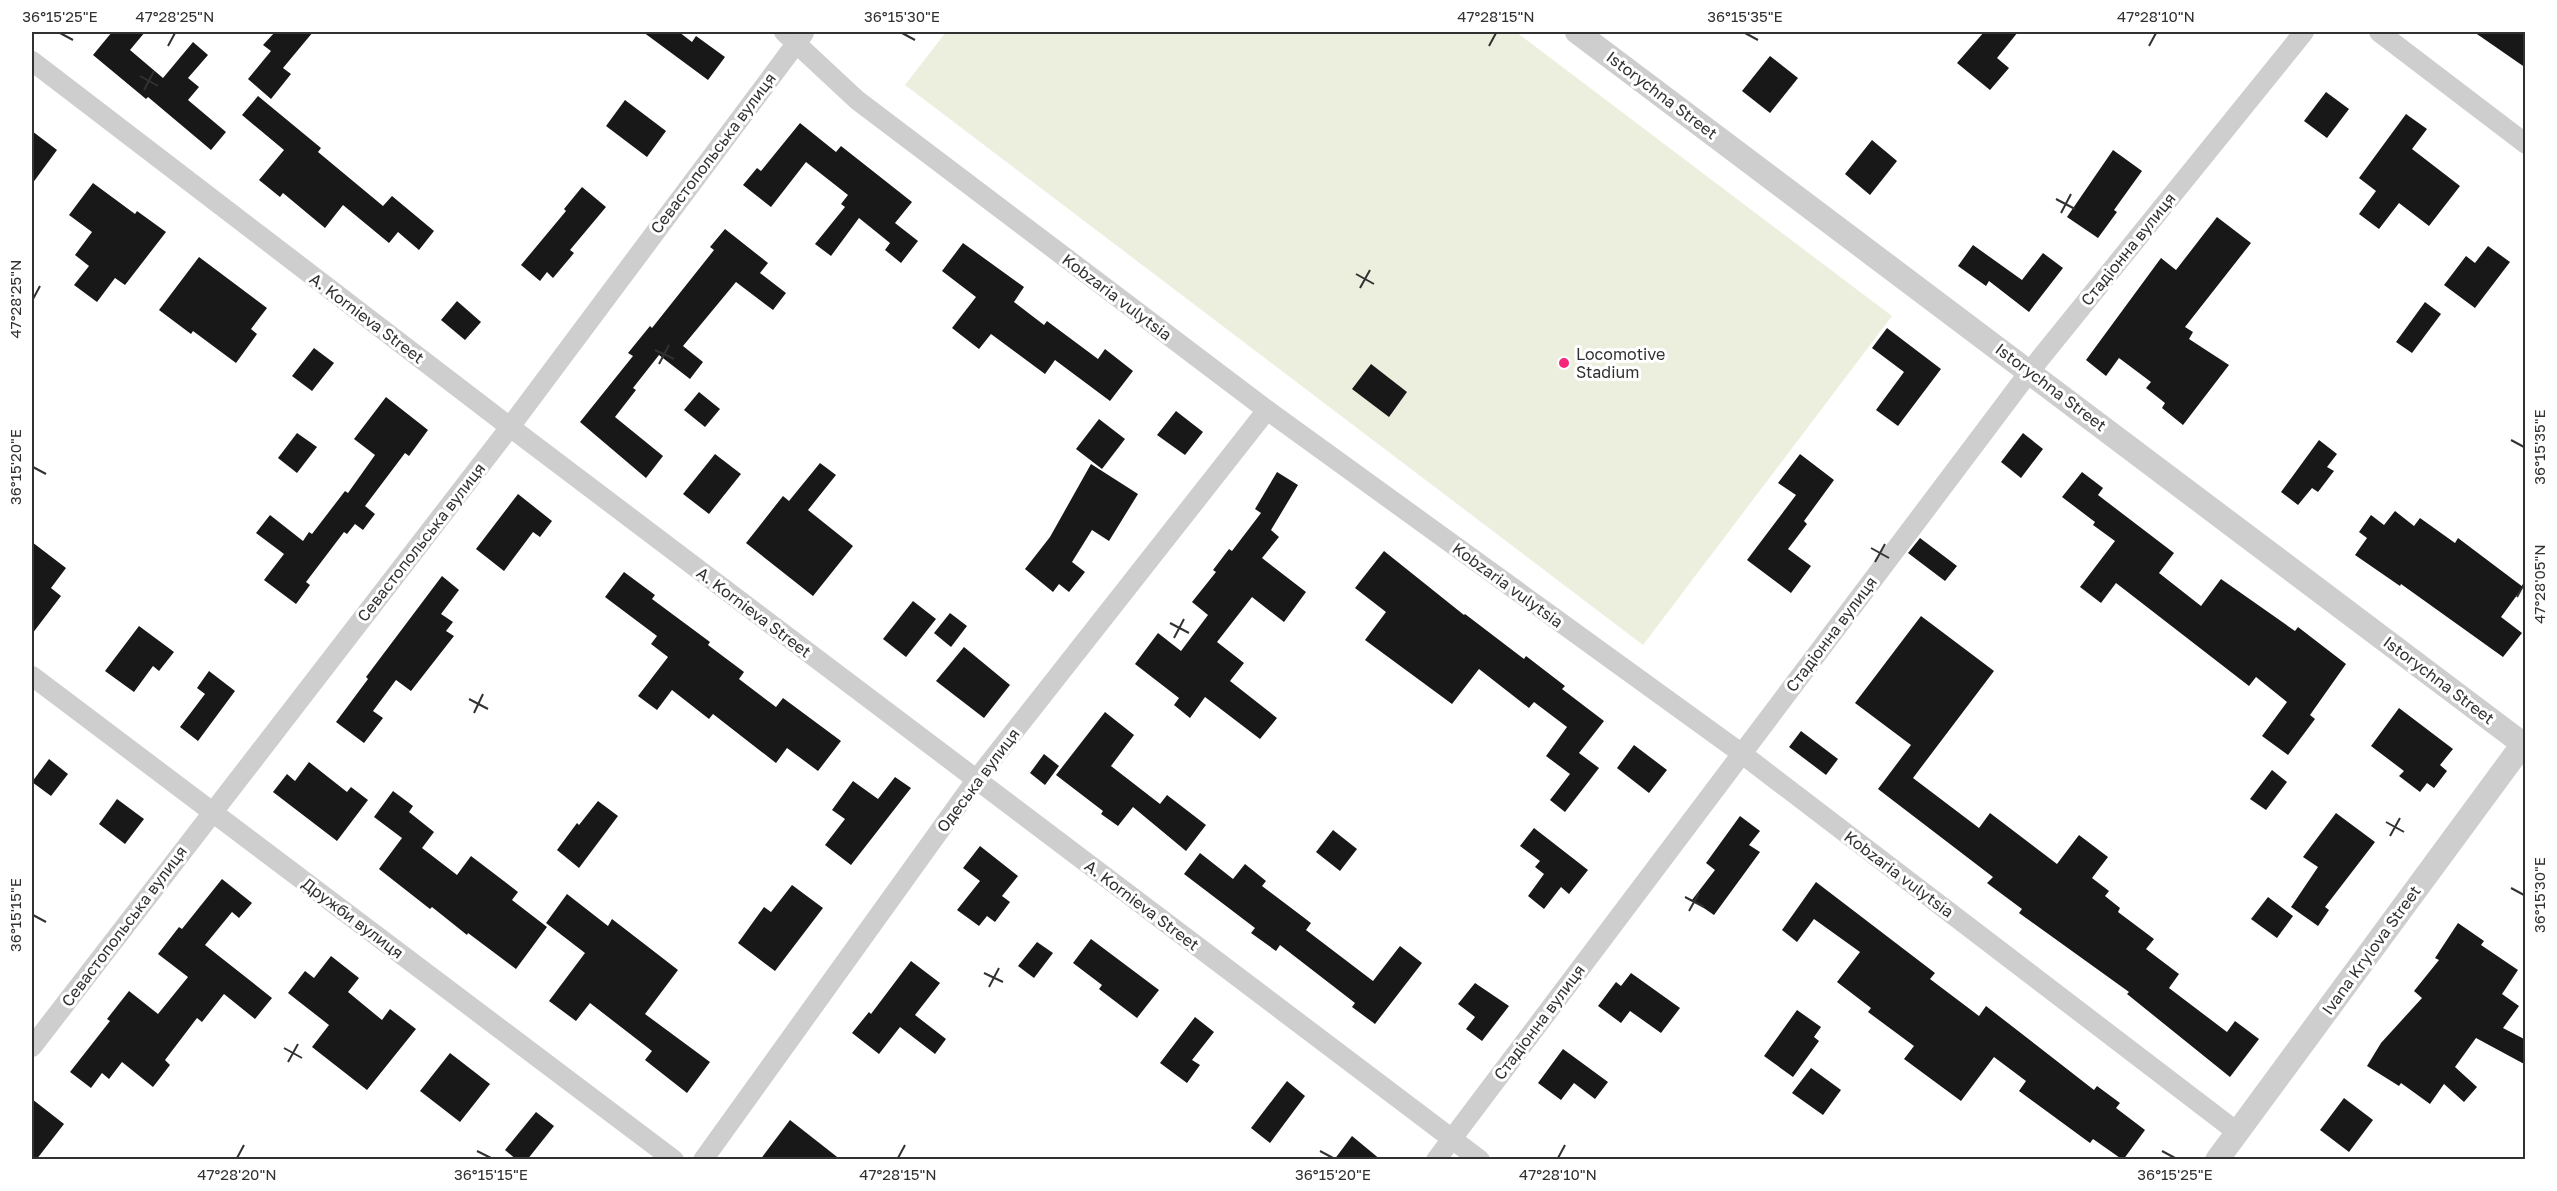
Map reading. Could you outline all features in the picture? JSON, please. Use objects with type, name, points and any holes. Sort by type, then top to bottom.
[{"type":"street","name":"Istorychna Street","points":[[1578,32],[2524,742]]},
{"type":"street","name":"Стадіонна вулиця","points":[[1436,1160],[2030,371],[2304,32]]},
{"type":"street","points":[[2379,32],[2526,144]]},
{"type":"street","name":"Kobzaria vulytsia","points":[[796,35],[857,100],[1267,410],[1741,753],[2237,1132]]},
{"type":"street","name":"Севастопольська вулиця","points":[[32,1047],[510,427],[796,35]]},
{"type":"street","name":"A. Kornieva Street","points":[[32,61],[510,427],[1480,1160]]},
{"type":"street","name":"Одеська вулиця","points":[[703,1160],[976,780],[1267,410]]},
{"type":"street","name":"Дружби вулиця","points":[[32,676],[674,1160]]},
{"type":"street","name":"Ivana Krylova Street","points":[[2217,1160],[2524,742]]},
{"type":"green space","name":"Locomotive Stadium","points":[[946,32],[1516,32],[1892,316],[1643,645],[905,85]]},
{"type":"building","points":[[112,32],[145,32],[130,50],[163,78],[193,42],[208,55],[188,78],[199,87],[188,100],[226,132],[211,150],[93,55]]},
{"type":"building","points":[[275,32],[313,32],[283,68],[291,74],[271,99],[248,79],[271,51],[263,45]]},
{"type":"building","points":[[643,32],[679,32],[692,42],[696,36],[725,57],[708,80]]},
{"type":"building","points":[[1984,32],[2018,32],[1997,58],[2009,68],[1990,90],[1957,63]]},
{"type":"building","points":[[2474,32],[2526,32],[2526,68]]},
{"type":"building","points":[[1770,56],[1798,78],[1770,113],[1742,91]]},
{"type":"building","points":[[2326,92],[2349,109],[2327,138],[2304,121]]},
{"type":"building","points":[[258,96],[321,148],[318,152],[383,206],[392,196],[434,231],[419,250],[398,232],[389,243],[343,205],[325,228],[283,193],[280,197],[259,180],[284,150],[242,115]]},
{"type":"building","points":[[625,100],[666,131],[647,157],[606,126]]},
{"type":"building","points":[[2406,114],[2427,129],[2412,149],[2460,186],[2429,226],[2399,203],[2379,229],[2359,214],[2376,191],[2359,178]]},
{"type":"building","points":[[800,123],[836,152],[841,146],[912,202],[895,223],[918,241],[901,263],[885,250],[890,243],[859,218],[831,256],[815,244],[845,207],[841,204],[848,195],[806,162],[771,207],[743,185],[757,168],[761,171]]},
{"type":"building","points":[[32,131],[57,150],[32,184]]},
{"type":"building","points":[[1872,140],[1897,161],[1870,195],[1845,174]]},
{"type":"building","points":[[2113,150],[2142,171],[2114,210],[2117,212],[2098,238],[2067,217]]},
{"type":"building","points":[[93,183],[135,214],[137,211],[166,232],[125,285],[115,278],[97,302],[74,285],[89,266],[75,255],[92,232],[69,215]]},
{"type":"building","points":[[582,187],[606,207],[570,250],[574,253],[553,278],[547,272],[540,281],[521,265],[566,211],[564,209]]},
{"type":"building","points":[[2217,217],[2251,243],[2185,327],[2193,332],[2189,339],[2229,365],[2183,425],[2162,408],[2165,403],[2146,388],[2151,382],[2119,358],[2106,376],[2086,360],[2161,258],[2176,270]]},
{"type":"building","points":[[725,229],[768,263],[760,273],[786,293],[773,310],[736,282],[683,346],[703,362],[690,379],[659,355],[633,388],[636,390],[615,417],[663,456],[646,478],[580,422],[633,356],[628,353],[650,326],[652,328],[714,250],[710,247]]},
{"type":"building","points":[[963,243],[1024,287],[1014,302],[1044,325],[1047,321],[1098,359],[1105,349],[1133,371],[1110,401],[1055,360],[1045,374],[991,334],[979,349],[952,328],[976,297],[942,271]]},
{"type":"building","points":[[1973,245],[2022,280],[2043,253],[2063,268],[2029,312],[1989,281],[1986,286],[1958,266]]},
{"type":"building","points":[[2488,246],[2510,262],[2475,308],[2444,285],[2466,256],[2475,263]]},
{"type":"building","points":[[199,257],[267,308],[251,329],[257,334],[236,363],[193,331],[191,334],[159,310]]},
{"type":"building","points":[[457,301],[481,322],[465,340],[441,320]]},
{"type":"building","points":[[2425,302],[2441,314],[2412,353],[2396,342]]},
{"type":"building","points":[[1887,328],[1941,369],[1898,426],[1876,410],[1904,372],[1872,348]]},
{"type":"building","points":[[314,348],[334,363],[312,391],[292,376]]},
{"type":"building","points":[[1371,364],[1407,392],[1389,417],[1352,389]]},
{"type":"building","points":[[699,392],[720,409],[705,427],[684,410]]},
{"type":"building","points":[[386,397],[428,430],[409,456],[405,453],[365,506],[375,514],[363,530],[355,524],[347,534],[344,532],[306,582],[310,585],[296,604],[264,580],[284,554],[256,533],[270,515],[303,541],[309,532],[312,534],[345,491],[348,493],[375,455],[354,439]]},
{"type":"building","points":[[1176,411],[1203,432],[1185,455],[1157,435]]},
{"type":"building","points":[[1099,419],[1125,439],[1102,469],[1076,449]]},
{"type":"building","points":[[297,433],[317,447],[297,473],[278,458]]},
{"type":"building","points":[[2023,433],[2043,449],[2021,478],[2001,462]]},
{"type":"building","points":[[2319,440],[2337,454],[2327,467],[2334,471],[2318,492],[2312,488],[2298,505],[2281,492]]},
{"type":"building","points":[[715,454],[741,474],[709,514],[683,494]]},
{"type":"building","points":[[1800,454],[1834,480],[1804,521],[1807,524],[1788,549],[1811,566],[1791,593],[1747,560],[1796,495],[1778,483]]},
{"type":"building","points":[[820,463],[836,475],[808,510],[853,546],[813,596],[746,543],[783,496],[789,501]]},
{"type":"building","points":[[1091,464],[1138,494],[1109,541],[1092,530],[1072,562],[1085,572],[1069,592],[1059,584],[1053,592],[1025,569],[1050,537]]},
{"type":"building","points":[[1277,472],[1298,485],[1271,530],[1279,537],[1262,558],[1306,592],[1284,622],[1252,597],[1217,642],[1244,663],[1230,681],[1277,718],[1260,739],[1205,697],[1190,718],[1174,705],[1179,698],[1135,664],[1158,633],[1181,651],[1208,615],[1192,602],[1216,572],[1213,570],[1229,549],[1232,551],[1261,513],[1255,509]]},
{"type":"building","points":[[2082,472],[2103,488],[2098,495],[2174,553],[2159,573],[2201,606],[2221,579],[2295,631],[2298,627],[2346,664],[2310,715],[2315,719],[2288,755],[2262,736],[2287,702],[2256,677],[2249,686],[2116,583],[2101,603],[2080,587],[2115,541],[2093,525],[2095,522],[2062,497]]},
{"type":"building","points":[[518,494],[552,521],[540,537],[533,532],[504,571],[476,549]]},
{"type":"building","points":[[2395,511],[2414,526],[2420,518],[2455,543],[2458,538],[2523,587],[2501,617],[2522,633],[2503,657],[2401,584],[2400,586],[2355,555],[2367,538],[2359,532],[2371,515],[2384,525]]},
{"type":"building","points":[[1920,538],[1957,566],[1945,581],[1908,553]]},
{"type":"building","points":[[32,542],[66,568],[51,588],[61,596],[32,634]]},
{"type":"building","points":[[1384,551],[1464,615],[1524,659],[1526,656],[1565,686],[1562,689],[1604,721],[1579,753],[1599,768],[1565,812],[1550,800],[1570,774],[1546,756],[1567,727],[1534,702],[1529,708],[1479,669],[1452,704],[1365,640],[1386,612],[1355,588]]},
{"type":"building","points":[[624,572],[655,595],[652,599],[710,642],[708,645],[744,672],[739,679],[776,707],[783,698],[841,741],[818,771],[787,748],[776,763],[713,714],[709,719],[672,690],[657,710],[638,696],[668,657],[651,644],[657,636],[605,597]]},
{"type":"building","points":[[442,576],[459,590],[441,614],[453,622],[446,631],[454,636],[411,691],[396,680],[373,711],[383,718],[364,743],[336,722],[368,679],[366,677]]},
{"type":"building","points":[[913,601],[936,619],[906,657],[883,639]]},
{"type":"building","points":[[950,613],[967,626],[951,647],[934,633]]},
{"type":"building","points":[[1921,616],[1994,671],[1913,778],[1979,828],[1990,813],[2057,864],[2079,835],[2108,857],[2092,878],[2109,891],[2105,896],[2120,908],[2118,912],[2154,939],[2146,949],[2179,974],[2169,988],[2227,1032],[2235,1021],[2259,1039],[2230,1077],[2127,994],[2129,992],[2019,913],[2022,909],[1987,883],[1993,877],[1878,789],[1911,745],[1855,703]]},
{"type":"building","points":[[139,626],[174,652],[159,671],[153,666],[134,692],[105,671]]},
{"type":"building","points":[[964,647],[1010,685],[984,718],[936,681]]},
{"type":"building","points":[[209,671],[235,691],[198,741],[180,727],[205,694],[197,688]]},
{"type":"building","points":[[2399,708],[2453,749],[2440,765],[2447,771],[2434,788],[2427,783],[2420,792],[2399,776],[2404,771],[2371,746]]},
{"type":"building","points":[[1105,712],[1134,735],[1111,766],[1160,804],[1167,795],[1206,825],[1186,851],[1133,807],[1118,826],[1101,814],[1103,811],[1056,775]]},
{"type":"building","points":[[1801,731],[1838,759],[1826,775],[1789,747]]},
{"type":"building","points":[[1634,745],[1667,770],[1649,793],[1617,768]]},
{"type":"building","points":[[1044,754],[1059,766],[1045,785],[1030,773]]},
{"type":"building","points":[[49,759],[68,774],[51,796],[32,782]]},
{"type":"building","points":[[309,762],[347,792],[351,787],[368,800],[337,841],[273,792],[287,774],[295,781]]},
{"type":"building","points":[[2272,770],[2287,782],[2266,810],[2250,799]]},
{"type":"building","points":[[895,777],[911,788],[851,865],[825,845],[845,819],[832,810],[853,781],[878,799]]},
{"type":"building","points":[[393,791],[413,806],[409,812],[434,832],[422,848],[457,875],[471,856],[518,892],[512,900],[547,927],[516,969],[432,907],[430,909],[379,869],[402,838],[374,817]]},
{"type":"building","points":[[117,799],[144,819],[125,844],[99,824]]},
{"type":"building","points":[[598,801],[618,816],[579,868],[557,850],[577,823],[579,825]]},
{"type":"building","points":[[2336,813],[2375,842],[2325,907],[2329,910],[2318,926],[2291,907],[2318,867],[2303,857]]},
{"type":"building","points":[[1740,816],[1760,831],[1749,845],[1760,852],[1714,915],[1692,900],[1715,870],[1706,863]]},
{"type":"building","points":[[1534,828],[1588,870],[1569,894],[1561,887],[1544,909],[1528,896],[1544,874],[1535,867],[1540,861],[1520,846]]},
{"type":"building","points":[[1333,830],[1357,849],[1340,871],[1316,852]]},
{"type":"building","points":[[980,846],[1018,876],[1002,896],[1010,902],[995,922],[987,916],[979,926],[957,910],[980,881],[963,868]]},
{"type":"building","points":[[1200,853],[1233,879],[1245,864],[1266,881],[1262,886],[1311,923],[1306,930],[1373,981],[1400,946],[1422,963],[1375,1024],[1352,1007],[1355,1003],[1280,945],[1276,951],[1251,933],[1255,928],[1184,874]]},
{"type":"building","points":[[222,879],[252,903],[239,918],[232,912],[205,945],[272,998],[255,1019],[224,994],[202,1022],[197,1018],[165,1060],[170,1065],[153,1087],[122,1062],[109,1079],[102,1073],[91,1088],[70,1072],[110,1021],[107,1019],[129,991],[158,1014],[188,977],[158,954],[179,927],[182,929]]},
{"type":"building","points":[[1816,882],[1935,973],[1930,979],[1979,1016],[1986,1006],[2094,1090],[2097,1086],[2120,1103],[2116,1108],[2145,1130],[2123,1160],[2093,1139],[2090,1143],[2019,1091],[2026,1081],[1994,1057],[1961,1101],[1904,1059],[1914,1046],[1868,1012],[1871,1008],[1837,982],[1860,952],[1814,919],[1797,942],[1782,930]]},
{"type":"building","points":[[792,885],[823,908],[775,971],[738,943],[764,907],[771,912]]},
{"type":"building","points":[[567,894],[608,926],[612,919],[678,970],[645,1014],[710,1062],[687,1093],[645,1060],[652,1051],[590,1003],[576,1021],[549,1001],[585,953],[546,923]]},
{"type":"building","points":[[2268,897],[2293,916],[2277,938],[2251,919]]},
{"type":"building","points":[[2458,923],[2484,941],[2481,945],[2518,970],[2502,994],[2519,1006],[2503,1028],[2526,1040],[2526,1065],[2476,1038],[2455,1067],[2477,1087],[2464,1102],[2444,1084],[2430,1104],[2401,1083],[2399,1086],[2367,1066],[2381,1043],[2422,998],[2414,991],[2439,960],[2435,958]]},
{"type":"building","points":[[1091,939],[1159,990],[1137,1018],[1099,989],[1102,985],[1073,963]]},
{"type":"building","points":[[1037,942],[1053,953],[1034,978],[1018,966]]},
{"type":"building","points":[[331,956],[359,978],[348,992],[382,1020],[390,1009],[416,1029],[367,1090],[312,1047],[329,1025],[288,993],[305,971],[314,978]]},
{"type":"building","points":[[911,961],[940,983],[915,1015],[946,1039],[935,1054],[900,1027],[879,1054],[852,1033],[869,1012],[871,1014]]},
{"type":"building","points":[[1631,973],[1680,1008],[1661,1033],[1630,1011],[1621,1023],[1598,1006],[1616,982],[1621,986]]},
{"type":"building","points":[[1475,983],[1509,1006],[1482,1041],[1466,1029],[1475,1017],[1458,1004]]},
{"type":"building","points":[[1797,1010],[1821,1027],[1814,1037],[1819,1041],[1793,1077],[1764,1056]]},
{"type":"building","points":[[1195,1017],[1214,1032],[1192,1060],[1200,1065],[1187,1083],[1160,1063]]},
{"type":"building","points":[[1563,1049],[1608,1082],[1595,1099],[1574,1083],[1561,1100],[1538,1083]]},
{"type":"building","points":[[450,1053],[490,1084],[460,1122],[420,1091]]},
{"type":"building","points":[[1811,1068],[1841,1090],[1823,1115],[1792,1093]]},
{"type":"building","points":[[1287,1081],[1305,1096],[1270,1143],[1251,1128]]},
{"type":"building","points":[[2344,1098],[2373,1120],[2349,1152],[2320,1130]]},
{"type":"building","points":[[32,1099],[64,1124],[36,1160],[32,1160]]},
{"type":"building","points":[[536,1112],[554,1126],[527,1160],[517,1160],[505,1150]]},
{"type":"building","points":[[790,1120],[841,1160],[760,1160]]},
{"type":"building","points":[[1352,1136],[1381,1160],[1334,1160]]},
{"type":"place","name":"Locomotive Stadium","points":[[1564,363]]}]
